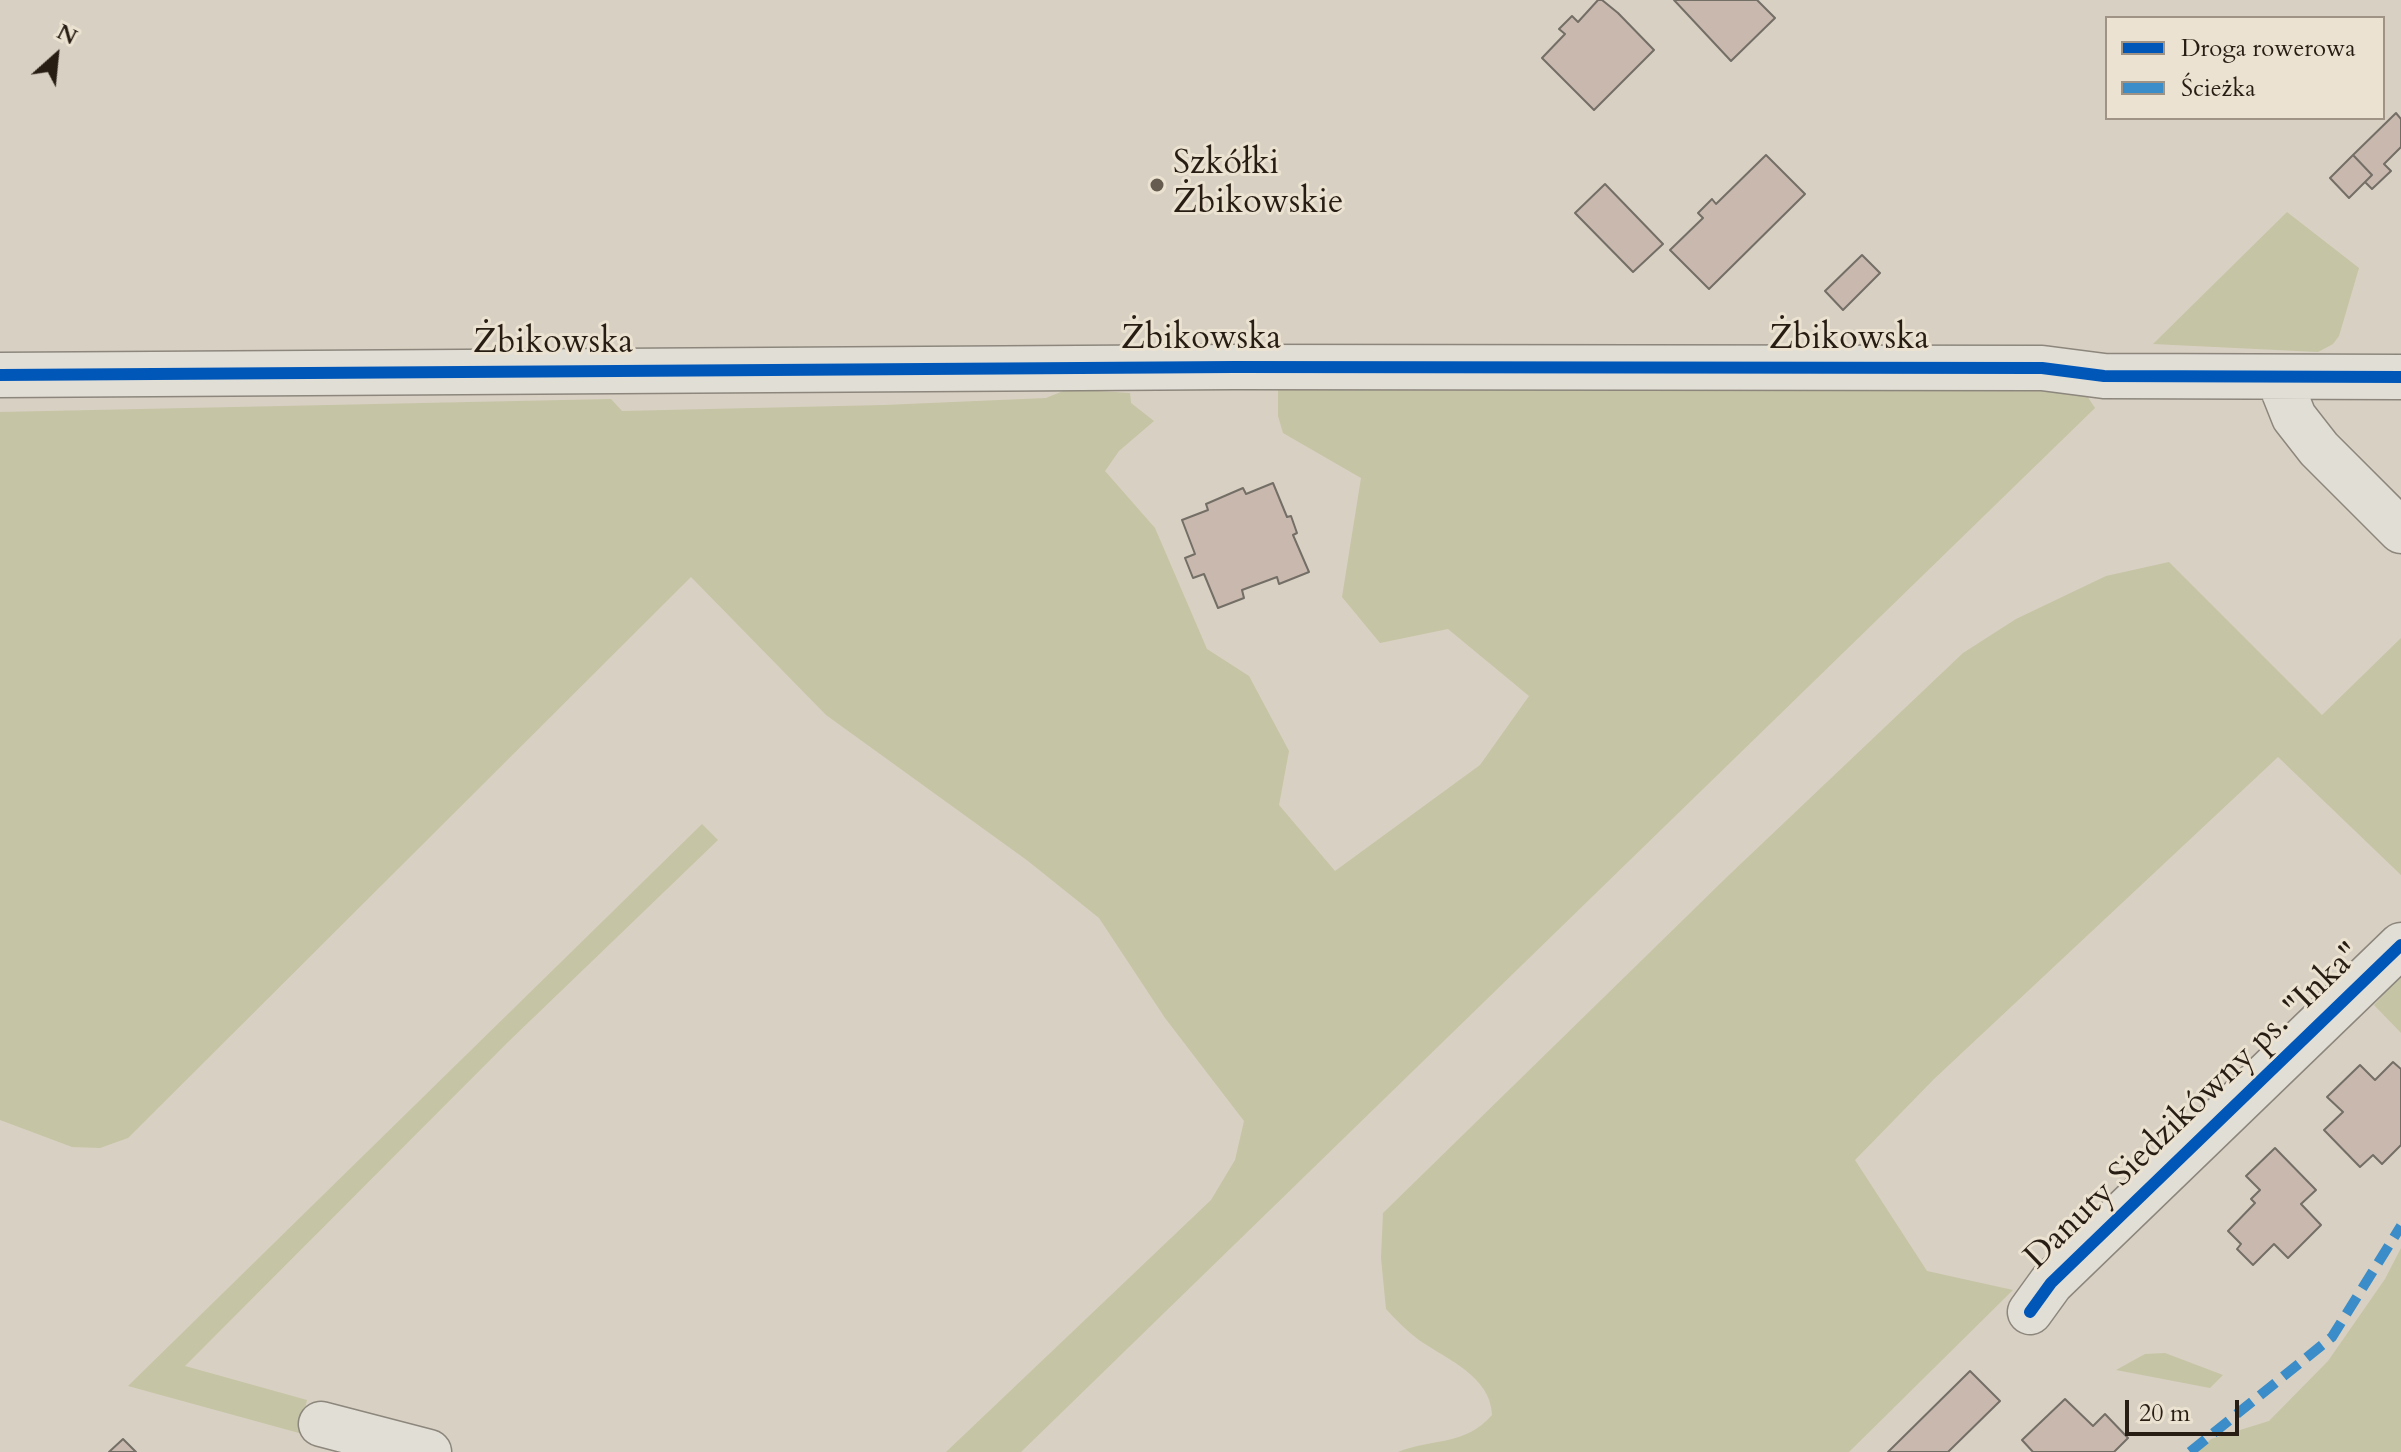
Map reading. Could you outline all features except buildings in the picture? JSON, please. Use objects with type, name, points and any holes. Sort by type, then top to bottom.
[{"type":"street","name":"Żbikowska","points":[[0,375],[1234,367],[2042,368],[2104,376],[2401,377]]},
{"type":"street","points":[[2278,377],[2294,417],[2319,449],[2401,531]]},
{"type":"street","name":"Danuty Siedzikówny ps. \"Inka\"","points":[[2030,1312],[2051,1283],[2401,945]]},
{"type":"street","points":[[321,1424],[429,1452]]},
{"type":"green space","points":[[2287,212],[2359,268],[2339,336],[2333,344],[2318,352],[2153,344]]},
{"type":"green space","points":[[2079,384],[2095,408],[1021,1452],[946,1452],[1211,1200],[1235,1160],[1244,1121],[1165,1018],[1099,918],[1028,861],[826,715],[691,577],[128,1138],[100,1148],[72,1147],[0,1120],[0,412],[611,399],[622,411],[1046,398],[1068,389],[1130,393],[1131,403],[1154,421],[1119,451],[1105,471],[1155,528],[1207,649],[1249,676],[1289,751],[1279,805],[1335,871],[1480,765],[1529,696],[1448,629],[1380,643],[1342,597],[1361,478],[1283,433],[1278,416],[1278,389]]},
{"type":"green space","points":[[2169,562],[2322,715],[2401,638],[2401,875],[2278,757],[1934,1079],[1855,1160],[1927,1271],[2013,1290],[1849,1452],[1398,1452],[1460,1437],[1482,1425],[1492,1415],[1490,1401],[1476,1379],[1415,1337],[1386,1309],[1381,1258],[1383,1213],[1729,875],[1963,653],[2016,619],[2106,576]]},
{"type":"green space","points":[[702,824],[718,840],[507,1043],[185,1366],[307,1400],[299,1433],[128,1386]]},
{"type":"green space","points":[[2401,976],[2401,1033],[2374,1005]]},
{"type":"green space","points":[[2401,1248],[2401,1452],[2198,1452],[2211,1439],[2269,1421],[2328,1361],[2385,1279]]},
{"type":"green space","points":[[2165,1353],[2223,1375],[2210,1388],[2116,1370],[2145,1354]]},
{"type":"marked path","points":[[2190,1452],[2332,1337],[2401,1226]]},
{"type":"cycle path","points":[[0,375],[1234,367],[2042,368],[2104,376],[2401,377]]},
{"type":"cycle path","points":[[2030,1312],[2051,1283],[2401,945]]},
{"type":"place","name":"Szkółki Żbikowskie","points":[[1157,185]]}]
